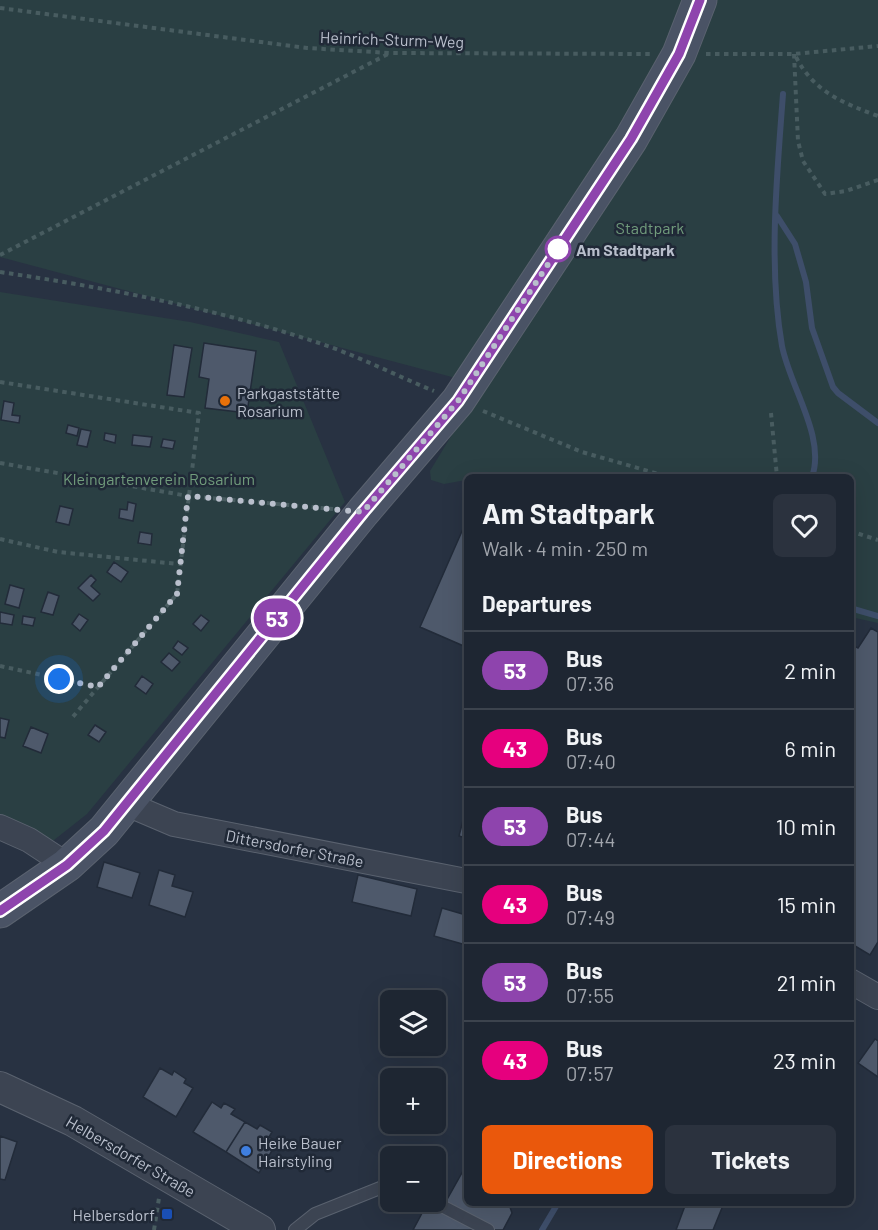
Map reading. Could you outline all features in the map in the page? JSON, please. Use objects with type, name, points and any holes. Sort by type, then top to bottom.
[{"type":"main road","points":[[0,911],[67,865],[104,831],[363,512],[458,401],[631,139],[679,54],[700,0]]},
{"type":"street","name":"Dittersdorfer Straße","points":[[127,804],[174,824],[464,881]]},
{"type":"street","points":[[0,827],[29,840],[67,865]]},
{"type":"street","points":[[854,983],[878,997]]},
{"type":"street","name":"Helbersdorfer Straße","points":[[0,1087],[73,1121],[260,1230]]},
{"type":"lane","points":[[295,1230],[315,1214],[380,1188]]},
{"type":"lane","points":[[446,1208],[488,1230]]},
{"type":"path","name":"Heinrich-Sturm-Weg","points":[[0,8],[307,48],[390,53],[794,54],[878,46]]},
{"type":"path","points":[[0,255],[390,53]]},
{"type":"path","points":[[794,54],[805,74],[824,93],[878,116]]},
{"type":"path","points":[[794,54],[798,141],[803,161],[819,186],[825,194],[846,191],[878,180]]},
{"type":"path","points":[[0,272],[157,298],[243,320],[318,343],[582,452],[659,474]]},
{"type":"path","points":[[0,382],[199,413],[178,564],[177,594],[71,719]]},
{"type":"path","points":[[771,413],[777,474]]},
{"type":"path","points":[[0,463],[188,496],[363,512]]},
{"type":"path","points":[[854,532],[878,540]]},
{"type":"path","points":[[0,539],[58,552],[178,564]]},
{"type":"path","points":[[0,666],[98,687]]},
{"type":"green space","name":"Stadtpark","points":[[0,0],[878,0],[878,623],[854,618],[854,474],[464,474],[464,480],[444,484],[431,480],[430,471],[482,385],[0,257]]},
{"type":"green space","name":"Kleingartenverein Rosarium","points":[[0,292],[190,322],[279,342],[345,502],[87,814],[49,844],[0,823]]},
{"type":"building","points":[[204,343],[256,351],[247,413],[205,408],[209,379],[199,377]]},
{"type":"building","points":[[174,345],[192,348],[184,397],[167,395]]},
{"type":"building","points":[[4,401],[14,403],[12,415],[20,416],[19,423],[1,420]]},
{"type":"building","points":[[68,425],[79,428],[77,436],[66,433]]},
{"type":"building","points":[[81,429],[91,431],[87,447],[77,445]]},
{"type":"building","points":[[105,433],[116,435],[115,443],[104,440]]},
{"type":"building","points":[[133,435],[152,437],[150,447],[132,445]]},
{"type":"building","points":[[163,439],[175,441],[173,449],[161,447]]},
{"type":"building","points":[[128,502],[136,504],[133,521],[119,518],[120,509],[127,510]]},
{"type":"building","points":[[60,506],[73,509],[69,525],[56,522]]},
{"type":"building","points":[[464,527],[464,646],[420,627]]},
{"type":"building","points":[[140,532],[152,534],[151,545],[138,543]]},
{"type":"building","points":[[114,562],[128,572],[121,582],[107,572]]},
{"type":"building","points":[[91,575],[96,580],[91,586],[100,594],[93,601],[78,588]]},
{"type":"building","points":[[10,585],[24,589],[19,608],[5,604]]},
{"type":"building","points":[[48,592],[59,596],[53,615],[41,612]]},
{"type":"building","points":[[0,612],[14,615],[12,625],[0,623]]},
{"type":"building","points":[[79,614],[88,620],[80,631],[72,624]]},
{"type":"building","points":[[201,615],[209,621],[201,631],[193,624]]},
{"type":"building","points":[[23,616],[35,618],[33,626],[22,624]]},
{"type":"building","points":[[871,628],[878,632],[878,942],[870,955],[854,945],[854,646],[858,648]]},
{"type":"building","points":[[178,641],[188,648],[182,655],[173,648]]},
{"type":"building","points":[[169,653],[180,662],[172,671],[161,662]]},
{"type":"building","points":[[142,676],[153,684],[146,694],[135,686]]},
{"type":"building","points":[[0,718],[9,720],[5,738],[0,737]]},
{"type":"building","points":[[95,725],[106,732],[99,742],[88,735]]},
{"type":"building","points":[[31,727],[48,734],[41,753],[23,746]]},
{"type":"building","points":[[464,817],[464,837],[459,836]]},
{"type":"building","points":[[104,862],[140,873],[132,898],[97,887]]},
{"type":"building","points":[[159,870],[175,875],[172,886],[193,892],[185,917],[149,905]]},
{"type":"building","points":[[358,875],[417,889],[411,916],[352,902]]},
{"type":"building","points":[[442,908],[464,914],[464,944],[434,936]]},
{"type":"building","points":[[875,1039],[878,1041],[878,1077],[858,1063]]},
{"type":"building","points":[[160,1068],[172,1075],[174,1071],[186,1079],[184,1083],[193,1088],[176,1117],[143,1097]]},
{"type":"building","points":[[212,1102],[221,1108],[224,1103],[235,1109],[231,1114],[245,1122],[226,1152],[193,1132]]},
{"type":"building","points":[[245,1122],[257,1129],[260,1125],[272,1132],[269,1137],[277,1142],[259,1173],[226,1152]]},
{"type":"building","points":[[0,1136],[17,1142],[5,1180],[0,1179]]},
{"type":"building","points":[[464,1170],[464,1206],[508,1206],[512,1213],[503,1230],[413,1230],[423,1212],[446,1212],[446,1201]]},
{"type":"building","points":[[685,1206],[723,1206],[713,1230],[676,1230]]},
{"type":"waterway","points":[[783,94],[775,220],[775,284],[782,346],[811,429],[815,462],[813,474]]},
{"type":"waterway","points":[[777,216],[795,244],[806,282],[812,328],[833,387],[878,423]]},
{"type":"waterway","points":[[854,609],[878,616]]},
{"type":"waterway","points":[[542,1230],[556,1206]]},
{"type":"bus line","name":"53","points":[[0,911],[67,865],[104,831],[363,512],[458,401],[631,139],[679,54],[700,0]]},
{"type":"place","name":"Am Stadtpark","points":[[558,249]]},
{"type":"place","name":"Parkgaststätte Rosarium","points":[[225,401]]},
{"type":"place","name":"Heike Bauer Hairstyling","points":[[246,1151]]},
{"type":"place","name":"Helbersdorf","points":[[167,1214]]},
{"type":"route","points":[[59,679],[98,687],[177,594],[178,564],[188,496],[363,512],[458,401],[558,249]]}]
